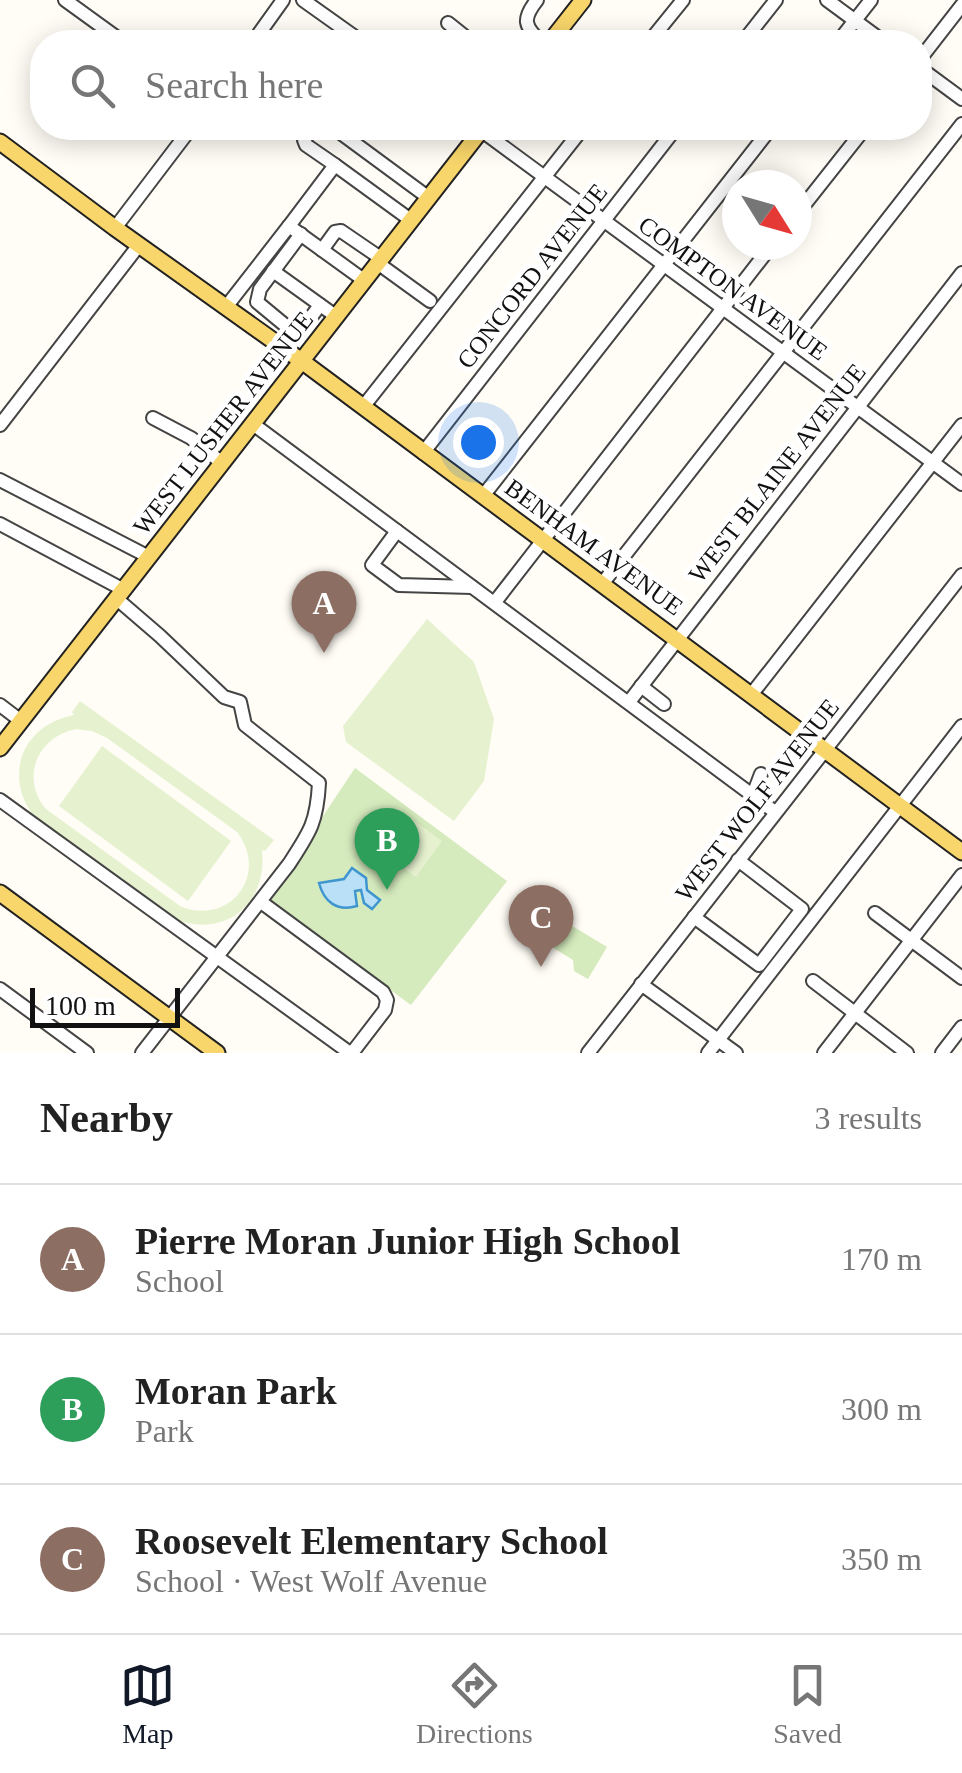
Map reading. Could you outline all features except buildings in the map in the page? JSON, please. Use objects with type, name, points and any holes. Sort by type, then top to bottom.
[{"type":"main road","points":[[559,30],[583,0]]},
{"type":"main road","name":"WEST LUSHER AVENUE","points":[[0,748],[472,140]]},
{"type":"main road","name":"BENHAM AVENUE","points":[[0,142],[962,852]]},
{"type":"main road","points":[[0,893],[217,1053]]},
{"type":"street","points":[[66,0],[107,30]]},
{"type":"street","points":[[262,30],[283,0]]},
{"type":"street","points":[[303,0],[321,5],[349,30]]},
{"type":"street","points":[[530,30],[527,12],[537,0]]},
{"type":"street","points":[[658,30],[682,0]]},
{"type":"street","points":[[752,30],[776,0]]},
{"type":"street","points":[[827,0],[868,30]]},
{"type":"street","points":[[847,30],[871,0]]},
{"type":"street","points":[[932,44],[962,5]]},
{"type":"street","points":[[448,24],[456,30]]},
{"type":"street","points":[[932,77],[962,99]]},
{"type":"street","points":[[602,584],[962,124]]},
{"type":"street","points":[[115,228],[182,140]]},
{"type":"street","points":[[304,140],[412,221]]},
{"type":"street","points":[[350,140],[429,198]]},
{"type":"street","name":"COMPTON AVENUE","points":[[496,140],[962,484]]},
{"type":"street","points":[[363,407],[573,140]]},
{"type":"street","name":"CONCORD AVENUE","points":[[424,452],[667,140]]},
{"type":"street","points":[[483,496],[762,140]]},
{"type":"street","points":[[812,195],[856,140]]},
{"type":"street","points":[[320,304],[298,330],[286,326],[257,302],[260,289],[335,165]]},
{"type":"street","points":[[295,230],[365,281]]},
{"type":"street","points":[[226,307],[295,230]]},
{"type":"street","points":[[322,250],[335,232],[341,231],[430,301]]},
{"type":"street","points":[[0,425],[139,245]]},
{"type":"street","points":[[495,602],[760,260]]},
{"type":"street","points":[[274,271],[337,318]]},
{"type":"street","name":"WEST BLAINE AVENUE","points":[[629,702],[962,272]]},
{"type":"street","points":[[153,418],[191,438],[222,463]]},
{"type":"street","points":[[253,424],[776,812]]},
{"type":"street","points":[[752,695],[962,424]]},
{"type":"street","points":[[0,480],[149,558]]},
{"type":"street","points":[[0,524],[120,595],[224,697],[240,702],[245,725],[319,783],[317,814],[305,840],[142,1053]]},
{"type":"street","points":[[397,530],[372,564],[399,585],[475,587]]},
{"type":"street","name":"WEST WOLF AVENUE","points":[[588,1053],[962,575]]},
{"type":"street","points":[[641,686],[664,704]]},
{"type":"street","points":[[0,705],[22,720]]},
{"type":"street","points":[[708,1053],[962,726]]},
{"type":"street","points":[[753,795],[761,774]]},
{"type":"street","points":[[0,800],[351,1053],[385,1010],[387,1000],[383,992],[261,902]]},
{"type":"street","points":[[694,916],[759,965],[802,909],[738,860]]},
{"type":"street","points":[[824,1053],[962,875]]},
{"type":"street","points":[[875,913],[962,978]]},
{"type":"street","points":[[813,981],[907,1053]]},
{"type":"street","points":[[641,984],[736,1053]]},
{"type":"street","points":[[0,989],[87,1053]]},
{"type":"street","points":[[942,1053],[962,1027]]},
{"type":"green space","points":[[427,619],[474,662],[494,719],[484,781],[454,821],[346,742],[343,726]]},
{"type":"green space","points":[[80,701],[274,840],[262,850],[258,886],[239,912],[210,924],[174,919],[36,819],[20,787],[22,755],[41,730],[74,715],[72,712]],"holes":[[[76,729],[92,731],[237,832],[249,865],[239,893],[228,903],[198,911],[180,906],[46,809],[34,785],[37,760],[62,733]]]},
{"type":"green space","points":[[102,746],[231,841],[188,901],[59,806]]},
{"type":"green space","points":[[355,768],[507,881],[411,1005],[267,900]]},
{"type":"green space","points":[[398,809],[442,841],[416,877],[372,846]]},
{"type":"green space","points":[[559,918],[607,947],[588,979],[574,971],[573,960],[544,942]]},
{"type":"water","points":[[352,868],[366,878],[367,890],[380,900],[372,909],[364,903],[361,890],[355,891],[357,906],[343,908],[332,904],[321,890],[319,883],[344,879]]},
{"type":"place","name":"Pierre Moran Junior High School","points":[[324,653]]},
{"type":"place","name":"Moran Park","points":[[387,890]]},
{"type":"place","name":"Roosevelt Elementary School","points":[[541,967]]}]
